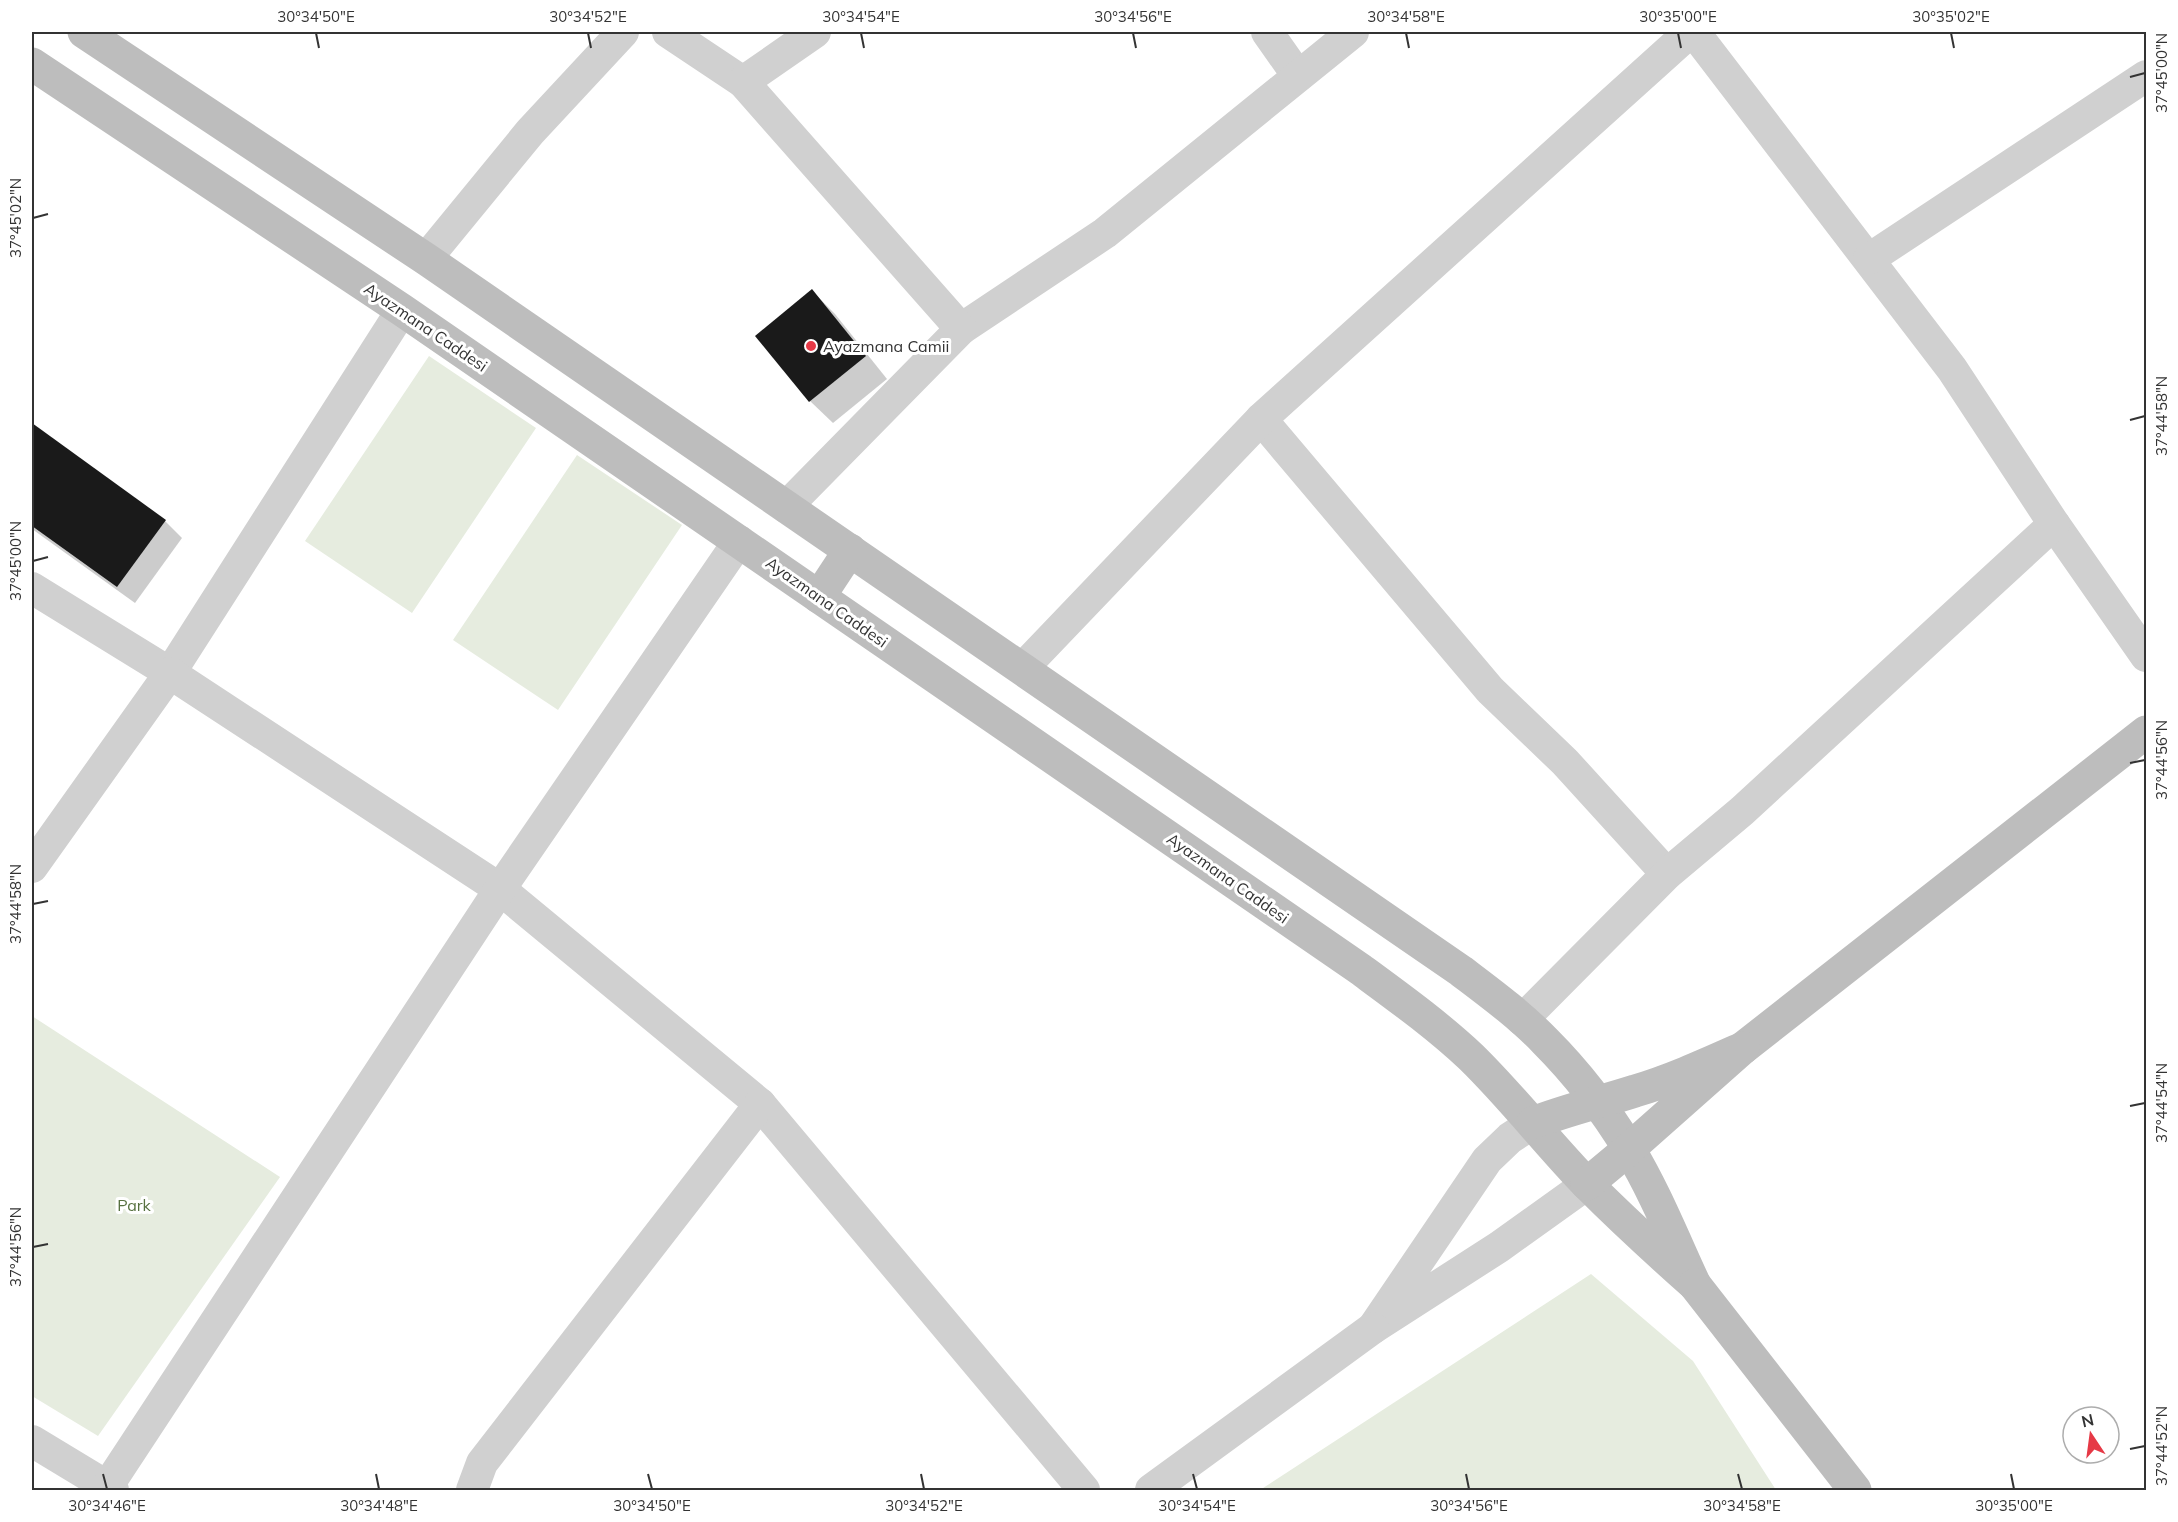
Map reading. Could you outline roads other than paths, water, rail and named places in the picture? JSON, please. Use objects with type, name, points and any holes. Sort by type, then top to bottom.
[{"type":"main road","points":[[84,32],[426,259],[1461,970],[1499,999],[1546,1041],[1596,1102],[1629,1149],[1657,1202],[1695,1286],[1855,1491]]},
{"type":"main road","name":"Ayazmana Caddesi","points":[[32,64],[402,310],[1360,969],[1424,1016],[1470,1057],[1587,1184],[1695,1286]]},
{"type":"main road","points":[[819,597],[850,550]]},
{"type":"main road","points":[[1587,1184],[1743,1048],[2145,738]]},
{"type":"main road","points":[[1533,1123],[1564,1111],[1673,1079],[1743,1048]]},
{"type":"street","points":[[426,259],[530,132],[623,32]]},
{"type":"street","points":[[668,32],[743,82],[961,329]]},
{"type":"street","points":[[743,82],[815,32]]},
{"type":"street","points":[[1267,32],[1298,76]]},
{"type":"street","points":[[786,507],[961,329],[1105,233],[1353,32]]},
{"type":"street","points":[[1022,669],[1261,419],[1692,32],[1952,369],[2054,524],[2146,656]]},
{"type":"street","points":[[1869,259],[2146,76]]},
{"type":"street","points":[[32,867],[170,673],[402,310]]},
{"type":"street","points":[[1261,419],[1490,690],[1565,762],[1667,874]]},
{"type":"street","points":[[1522,1020],[1667,874],[1742,811],[2054,524]]},
{"type":"street","points":[[32,1440],[109,1489],[500,889],[739,541]]},
{"type":"street","points":[[32,588],[170,673],[500,889],[760,1104],[1084,1491]]},
{"type":"street","points":[[472,1491],[483,1463],[760,1104]]},
{"type":"street","points":[[1373,1328],[1487,1160],[1510,1138],[1533,1123]]},
{"type":"street","points":[[1151,1491],[1373,1328],[1499,1247],[1587,1184]]},
{"type":"place","name":"Ayazmana Camii","points":[[811,346]]},
{"type":"park label","name":"Park","points":[[134,1205]]}]
